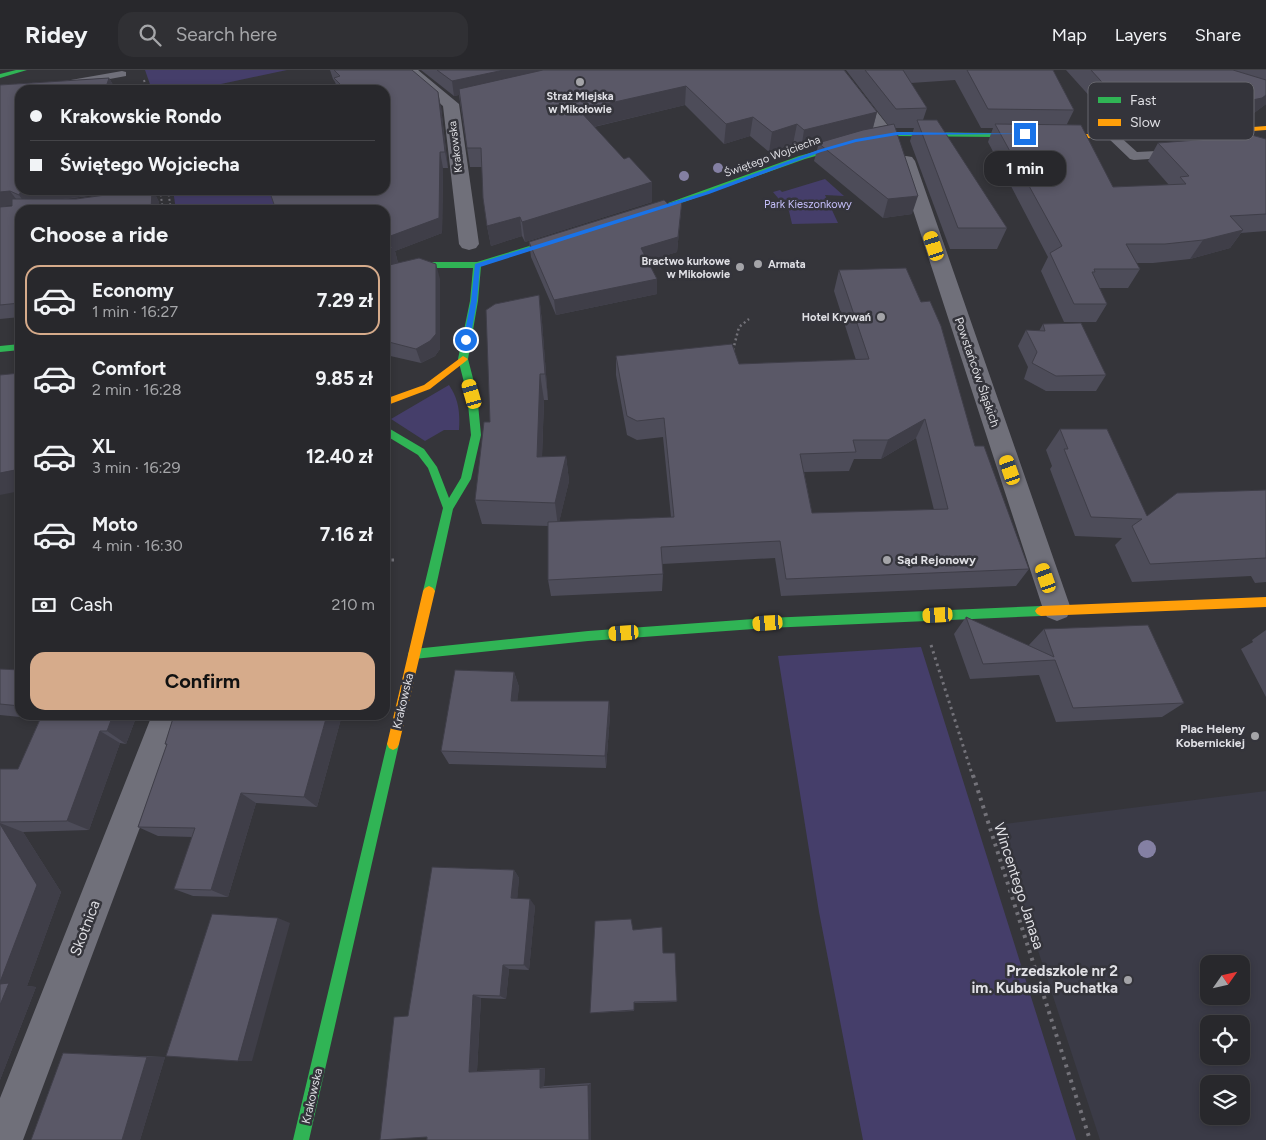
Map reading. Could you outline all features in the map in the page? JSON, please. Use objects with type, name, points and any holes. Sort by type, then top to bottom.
[{"type":"street","points":[[0,76],[24,70]]},
{"type":"street","name":"Krakowska","points":[[408,70],[459,102],[469,244]]},
{"type":"street","name":"Powstańców Śląskich","points":[[836,70],[888,130],[1057,610]]},
{"type":"street","name":"Świętego Wojciecha","points":[[633,216],[707,193],[820,151],[888,130],[1088,136]]},
{"type":"street","points":[[390,273],[423,265],[478,266],[578,234]]},
{"type":"street","name":"Krakowska","points":[[301,1140],[448,508],[466,479],[476,434],[472,394],[462,360],[474,301],[478,266]]},
{"type":"street","points":[[0,349],[15,348]]},
{"type":"street","points":[[390,402],[415,394],[445,377],[462,360]]},
{"type":"street","points":[[390,433],[421,452],[432,467],[448,508]]},
{"type":"street","points":[[414,654],[588,636],[758,624],[1266,602]]},
{"type":"street","name":"Skotnica","points":[[3,1140],[165,720]]},
{"type":"lane","points":[[56,85],[122,72],[123,85]]},
{"type":"lane","points":[[1116,140],[1134,156],[1206,152],[1197,140]]},
{"type":"path","points":[[735,359],[733,350],[739,327],[749,319]]},
{"type":"path","points":[[390,560],[396,560]]},
{"type":"path","name":"Wincentego Janasa","points":[[929,638],[1090,1140]]},
{"type":"shaded area","name":"Przedszkole nr 2 im. Kubusia Puchatka","points":[[1266,791],[1266,1140],[1100,1140],[997,825]]},
{"type":"green space","points":[[145,70],[287,70],[221,85],[150,85]]},
{"type":"green space","name":"Park Kieszonkowy","points":[[825,179],[844,196],[825,195],[838,223],[792,224],[789,211],[773,192],[780,190],[782,192]]},
{"type":"green space","points":[[174,195],[284,195],[280,205],[175,205]]},
{"type":"green space","points":[[449,385],[458,406],[459,430],[444,430],[425,441],[391,419]]},
{"type":"green space","points":[[921,647],[1076,1140],[863,1140],[819,912],[778,656]]},
{"type":"building","points":[[334,70],[412,70],[438,92],[445,152],[440,152],[439,218],[390,236],[390,205],[274,205],[271,195],[390,195],[390,85],[341,85],[334,78],[340,76]]},
{"type":"building","points":[[437,70],[504,70],[452,81]]},
{"type":"building","points":[[543,70],[844,70],[877,112],[804,130],[797,124],[772,132],[753,117],[726,124],[686,86],[579,110],[624,159],[629,157],[652,182],[522,222],[520,217],[487,226],[483,198],[481,148],[467,148],[459,89]]},
{"type":"building","points":[[865,70],[903,70],[927,108],[896,109]]},
{"type":"building","points":[[967,70],[1053,70],[1074,110],[988,109]]},
{"type":"building","points":[[1091,70],[1233,70],[1266,80],[1266,95],[1254,100],[1254,82],[1102,82]]},
{"type":"building","points":[[109,78],[107,85],[15,85],[15,193],[10,191],[0,192],[0,85]]},
{"type":"building","points":[[917,120],[937,120],[1007,228],[958,228]]},
{"type":"building","points":[[894,124],[918,196],[888,199],[818,143],[863,130]]},
{"type":"building","points":[[995,124],[1081,125],[1113,187],[1186,184],[1180,177],[1189,176],[1158,143],[1196,140],[1254,140],[1254,136],[1266,139],[1266,214],[1230,216],[1243,230],[1203,240],[1165,244],[1126,244],[1140,269],[1094,269],[1095,272],[1092,272],[1107,304],[1074,304],[1050,253],[1062,246]]},
{"type":"building","points":[[106,195],[152,195],[151,205],[15,205],[15,304],[0,305],[0,207],[12,206],[12,199],[76,199]]},
{"type":"building","points":[[664,200],[668,204],[682,200],[678,237],[641,248],[657,279],[554,300],[529,242]]},
{"type":"building","points":[[419,258],[436,264],[436,334],[430,341],[416,349],[390,342],[390,265]]},
{"type":"building","points":[[906,268],[921,302],[930,301],[941,326],[975,446],[984,446],[1029,569],[786,579],[780,541],[661,547],[663,574],[548,580],[548,522],[674,517],[664,418],[637,421],[627,416],[616,356],[732,344],[739,364],[869,359],[839,270]],"holes":[[[925,419],[948,509],[812,513],[800,454],[856,452],[853,440],[888,440]]]},
{"type":"building","points":[[539,295],[545,374],[540,374],[537,457],[566,456],[555,503],[475,500],[484,422],[490,422],[486,310],[495,304]]},
{"type":"building","points":[[1081,323],[1106,375],[1056,376],[1032,363],[1037,352],[1026,330],[1045,331],[1043,324]]},
{"type":"building","points":[[15,374],[15,470],[0,473],[0,375]]},
{"type":"building","points":[[1060,429],[1107,429],[1147,516],[1177,493],[1266,490],[1266,558],[1150,564],[1132,526],[1142,519],[1091,517],[1064,449],[1068,449]]},
{"type":"building","points":[[966,617],[1054,657],[1044,629],[1148,625],[1184,703],[1073,708],[1055,660],[983,664]]},
{"type":"building","points":[[0,669],[15,670],[15,706],[0,704]]},
{"type":"building","points":[[455,670],[514,672],[511,701],[609,701],[605,756],[441,751]]},
{"type":"building","points":[[40,720],[111,720],[107,731],[100,731],[67,821],[0,822],[0,769],[18,769]]},
{"type":"building","points":[[172,720],[326,720],[304,797],[241,793],[211,890],[174,889],[195,828],[138,827],[167,744],[165,744]]},
{"type":"building","points":[[0,824],[37,885],[0,982]]},
{"type":"building","points":[[432,867],[514,870],[511,898],[530,899],[524,965],[503,965],[500,996],[473,995],[469,1072],[540,1069],[540,1088],[588,1085],[589,1140],[427,1140],[427,1137],[380,1140],[394,1017],[408,1016]]},
{"type":"building","points":[[212,914],[278,918],[238,1061],[166,1056]]},
{"type":"building","points":[[631,919],[633,930],[662,927],[663,953],[675,953],[677,1001],[634,1002],[634,1010],[590,1013],[595,921]]},
{"type":"building","points":[[9,983],[0,1005],[0,984]]},
{"type":"building","points":[[63,1053],[147,1057],[122,1140],[31,1140]]},
{"type":"traffic: fast","points":[[0,76],[24,70]]},
{"type":"traffic: fast","points":[[647,212],[833,148],[897,134],[1085,136]]},
{"type":"traffic: fast","points":[[390,273],[423,265],[477,265],[565,238]]},
{"type":"traffic: fast","points":[[429,591],[448,508],[466,479],[476,435],[472,394],[463,359],[474,301],[477,265]]},
{"type":"traffic: fast","points":[[0,349],[15,348]]},
{"type":"traffic: fast","points":[[390,433],[421,452],[432,467],[448,508]]},
{"type":"traffic: fast","points":[[414,654],[588,636],[768,623],[1041,611]]},
{"type":"traffic: fast","points":[[301,1140],[393,744]]},
{"type":"traffic: slow","points":[[1254,129],[1266,128]]},
{"type":"traffic: slow","points":[[390,401],[427,387],[463,359]]},
{"type":"traffic: slow","points":[[393,744],[429,591]]},
{"type":"traffic: slow","points":[[1041,611],[1266,602]]},
{"type":"place","name":"Straż Miejska w Mikołowie","points":[[580,82]]},
{"type":"place","name":"Armata","points":[[758,264]]},
{"type":"place","name":"Bractwo kurkowe w Mikołowie","points":[[740,267]]},
{"type":"place","name":"Hotel Krywań","points":[[881,317]]},
{"type":"place","name":"Sąd Rejonowy","points":[[887,560]]},
{"type":"place","name":"Plac Heleny Kobernickiej","points":[[1255,736]]},
{"type":"place","name":"Przedszkole nr 2 im. Kubusia Puchatka","points":[[1128,980]]},
{"type":"route","points":[[466,340],[474,301],[478,266],[707,193],[820,151],[856,140],[897,134],[1025,134]]}]
